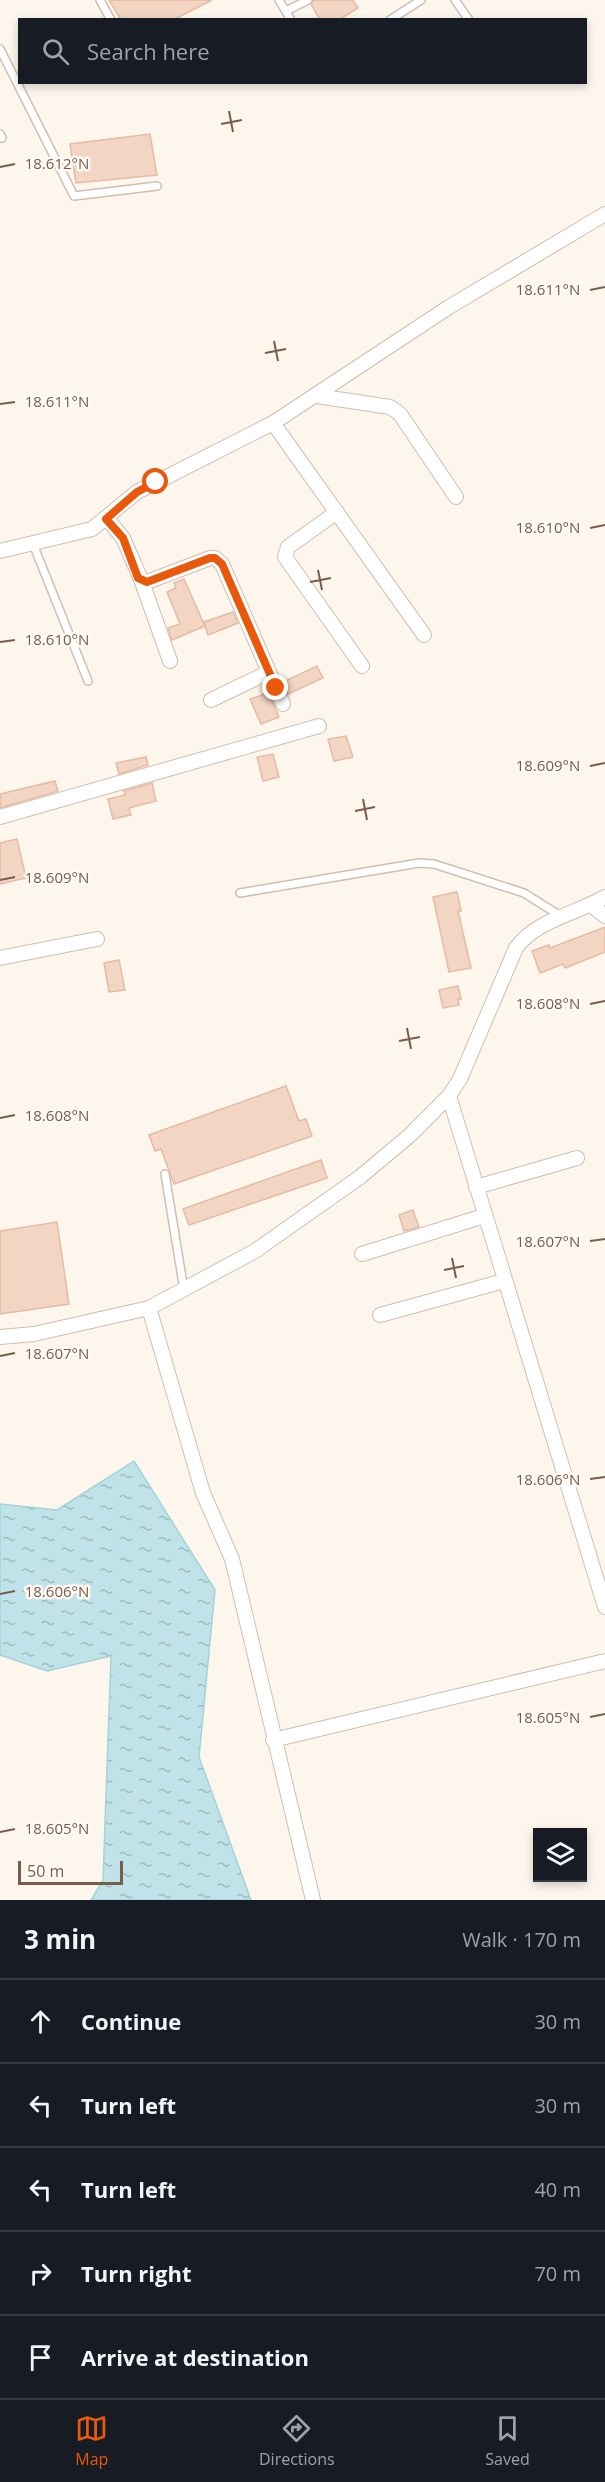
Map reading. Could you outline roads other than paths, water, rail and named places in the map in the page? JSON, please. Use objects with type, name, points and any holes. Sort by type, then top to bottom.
[{"type":"street","points":[[0,551],[79,534],[106,519],[137,492],[273,423],[449,307],[605,214]]},
{"type":"street","points":[[317,396],[390,407],[400,414],[456,497]]},
{"type":"street","points":[[273,423],[424,635]]},
{"type":"street","points":[[337,512],[288,547],[285,557],[362,666]]},
{"type":"street","points":[[106,519],[123,538],[138,578],[142,582],[170,660]]},
{"type":"street","points":[[142,582],[210,558],[215,558],[222,564],[283,704]]},
{"type":"street","points":[[211,700],[269,672]]},
{"type":"street","points":[[0,817],[319,726]]},
{"type":"street","points":[[0,1337],[34,1334],[149,1308],[255,1251],[360,1177],[409,1136],[448,1096],[460,1078],[516,948],[523,938],[536,929],[605,897]]},
{"type":"street","points":[[591,905],[605,916]]},
{"type":"street","points":[[0,958],[97,939]]},
{"type":"street","points":[[448,1096],[605,1607]]},
{"type":"street","points":[[476,1187],[577,1158]]},
{"type":"street","points":[[362,1254],[484,1216]]},
{"type":"street","points":[[380,1315],[504,1281]]},
{"type":"street","points":[[149,1308],[175,1404],[204,1493],[232,1559],[273,1740],[313,1900]]},
{"type":"street","points":[[273,1740],[605,1661]]},
{"type":"lane","points":[[100,0],[110,18]]},
{"type":"lane","points":[[279,0],[290,18]]},
{"type":"lane","points":[[286,11],[308,0]]},
{"type":"lane","points":[[393,18],[421,0]]},
{"type":"lane","points":[[454,0],[468,18]]},
{"type":"lane","points":[[0,49],[74,196],[158,186]]},
{"type":"lane","points":[[33,544],[88,681]]},
{"type":"lane","points":[[240,893],[419,863],[434,864],[524,892],[563,917]]},
{"type":"lane","points":[[165,1174],[184,1290]]},
{"type":"water","points":[[134,1461],[215,1590],[199,1757],[251,1900],[91,1900],[103,1880],[111,1656],[47,1671],[0,1655],[0,1504],[57,1510]]}]
